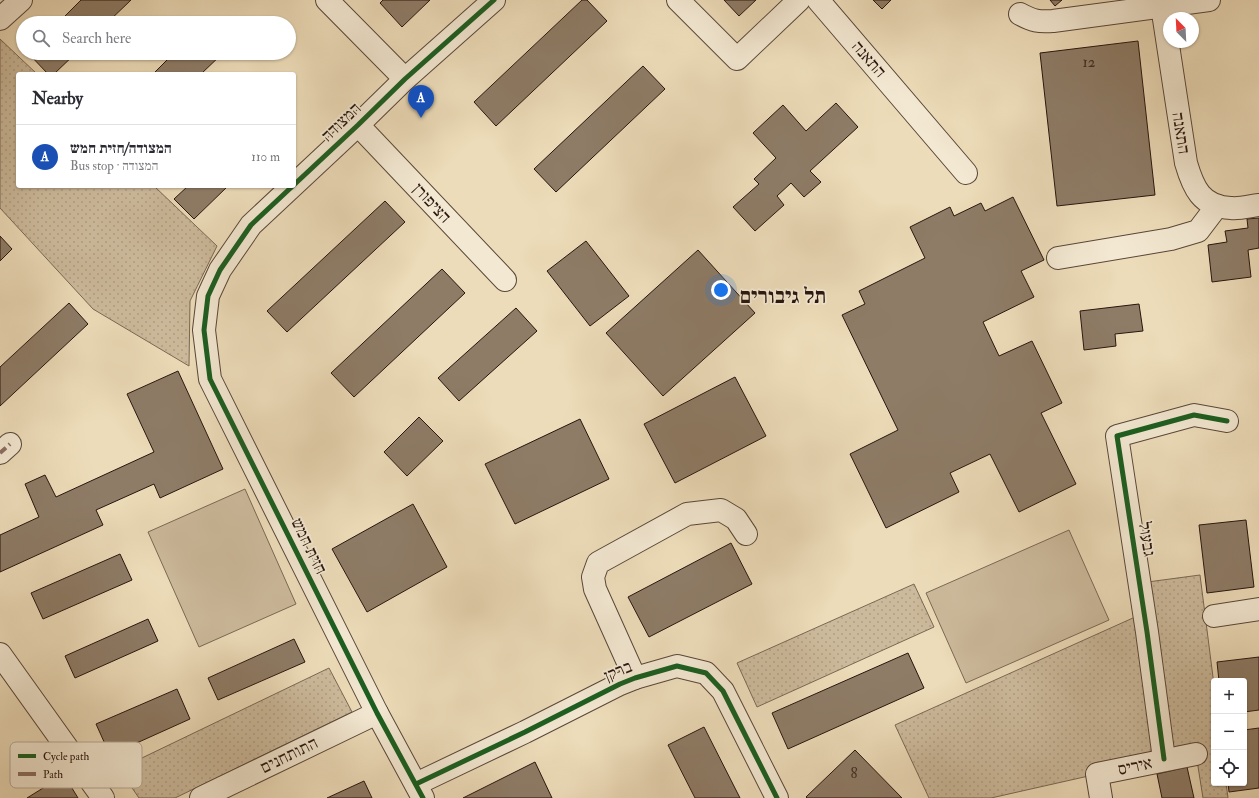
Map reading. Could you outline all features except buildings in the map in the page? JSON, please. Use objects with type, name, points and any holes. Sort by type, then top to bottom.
[{"type":"street","points":[[0,19],[21,0]]},
{"type":"street","points":[[327,0],[405,79]]},
{"type":"street","name":"המצודה","points":[[296,184],[405,79],[494,0]]},
{"type":"street","points":[[678,0],[737,59],[799,0]]},
{"type":"street","name":"התאנה","points":[[818,0],[966,173]]},
{"type":"street","points":[[1020,14],[1039,22],[1053,21],[1209,0]]},
{"type":"street","name":"התאנה","points":[[1162,6],[1186,163],[1192,183],[1202,199],[1217,206],[1231,208],[1259,205]]},
{"type":"street","name":"הציפורן","points":[[358,125],[505,280]]},
{"type":"street","name":"המצודה","points":[[213,298],[220,270],[251,225],[292,188]]},
{"type":"street","points":[[1058,258],[1171,239],[1198,231],[1217,206]]},
{"type":"street","name":"חזית חמש","points":[[213,298],[216,330],[215,388],[377,713],[419,791]]},
{"type":"street","name":"גבעול","points":[[1164,759],[1148,632],[1117,436],[1194,415],[1227,421]]},
{"type":"street","points":[[635,678],[595,589],[594,578],[598,563],[687,514],[720,510],[736,519],[746,534]]},
{"type":"street","points":[[1214,616],[1259,609]]},
{"type":"street","points":[[0,654],[63,742]]},
{"type":"street","name":"ברקן","points":[[419,791],[525,732],[635,678],[677,666],[706,673],[723,691],[777,798]]},
{"type":"street","name":"התותחנים","points":[[201,798],[377,713]]},
{"type":"street","name":"איריס","points":[[1101,798],[1097,774],[1164,759],[1196,754]]},
{"type":"street","points":[[96,788],[103,798]]},
{"type":"shaded area","points":[[0,39],[16,54],[16,60],[22,60],[35,72],[16,72],[16,188],[156,188],[217,246],[190,301],[189,366],[93,309],[0,208]]},
{"type":"shaded area","points":[[245,489],[296,604],[199,647],[148,532]]},
{"type":"shaded area","points":[[1069,530],[1109,620],[966,683],[926,593]]},
{"type":"shaded area","points":[[1200,575],[1213,678],[1211,678],[1211,786],[1226,786],[1228,798],[1203,798],[1196,754],[1164,759],[991,798],[929,798],[895,725],[1144,613],[1140,583]]},
{"type":"shaded area","points":[[914,584],[934,627],[757,707],[737,663]]},
{"type":"shaded area","points":[[329,668],[352,712],[175,798],[139,798],[132,788],[142,788],[142,758]]},
{"type":"marked path","points":[[0,453],[10,444]]},
{"type":"cycle path","points":[[296,183],[405,79],[494,0]]},
{"type":"cycle path","points":[[291,188],[251,225],[220,270],[208,296],[204,330],[210,379],[377,713],[423,798]]},
{"type":"cycle path","points":[[1164,759],[1147,632],[1117,436],[1194,415],[1227,421]]},
{"type":"cycle path","points":[[416,784],[525,732],[620,684],[635,678],[677,666],[706,673],[723,691],[777,798]]},
{"type":"place","name":"המצודה/חזית חמש","points":[[421,118]]},
{"type":"district","name":"תל גיבורים","points":[[783,296]]}]
